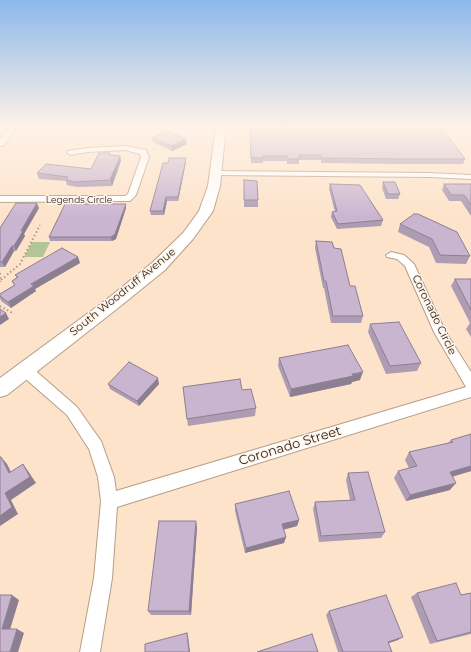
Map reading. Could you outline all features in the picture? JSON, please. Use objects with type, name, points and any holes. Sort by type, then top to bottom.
[{"type":"main road","name":"South Woodruff Avenue","points":[[0,389],[112,304],[175,250],[206,211],[214,186],[221,173],[221,156]]},
{"type":"street","name":"Legends Circle","points":[[2,199],[127,199],[132,194],[145,156]]},
{"type":"street","points":[[221,173],[429,175],[471,177]]},
{"type":"street","name":"Coronado Circle","points":[[391,255],[400,257],[409,264],[440,332],[471,383]]},
{"type":"street","points":[[25,370],[72,411],[96,446],[106,477],[109,501],[103,578],[90,652]]},
{"type":"street","name":"Coronado Street","points":[[109,501],[471,391]]},
{"type":"path","points":[[1,281],[8,273],[20,264],[40,225]]},
{"type":"path","points":[[1,281],[0,274],[8,273]]},
{"type":"path","points":[[0,306],[14,314]]},
{"type":"green space","points":[[32,242],[50,242],[43,257],[24,257]]},
{"type":"building","points":[[97,156],[120,156],[110,180],[75,182],[66,180],[68,177],[37,173],[46,164],[91,169]]},
{"type":"building","points":[[251,156],[263,156],[263,158],[251,158]]},
{"type":"building","points":[[287,156],[299,156],[299,159],[288,159]]},
{"type":"building","points":[[321,156],[463,156],[465,159],[402,159],[322,158]]},
{"type":"building","points":[[169,158],[186,158],[178,197],[166,197],[163,211],[150,211],[163,163],[168,163]]},
{"type":"building","points":[[244,180],[257,181],[258,200],[244,200]]},
{"type":"building","points":[[383,182],[395,182],[400,194],[388,194]]},
{"type":"building","points":[[330,184],[360,185],[383,220],[338,224],[332,212],[337,211]]},
{"type":"building","points":[[444,184],[471,184],[471,205],[464,195],[451,195]]},
{"type":"building","points":[[16,203],[37,203],[14,246],[12,246],[2,262],[0,262],[0,228]]},
{"type":"building","points":[[65,204],[126,204],[115,234],[111,237],[49,237]]},
{"type":"building","points":[[414,214],[418,214],[457,232],[470,256],[440,255],[432,239],[400,224]]},
{"type":"building","points":[[316,241],[332,242],[334,248],[341,249],[350,286],[355,286],[363,316],[333,316]]},
{"type":"building","points":[[62,248],[78,257],[31,284],[34,286],[8,302],[0,296],[0,294],[15,285],[12,281],[18,277],[15,275]]},
{"type":"building","points":[[455,279],[471,279],[471,310]]},
{"type":"building","points":[[0,309],[6,313],[0,317]]},
{"type":"building","points":[[399,322],[421,363],[390,366],[370,324]]},
{"type":"building","points":[[348,345],[363,372],[352,374],[353,376],[291,389],[279,358]]},
{"type":"building","points":[[129,362],[158,378],[137,401],[108,384]]},
{"type":"building","points":[[240,379],[242,390],[251,389],[256,408],[187,419],[183,387]]},
{"type":"building","points":[[471,434],[471,466],[450,472],[456,483],[410,495],[398,471],[417,466],[409,452],[453,442],[451,440]]},
{"type":"building","points":[[0,457],[9,473],[23,464],[30,477],[5,493],[12,507],[0,516]]},
{"type":"building","points":[[368,472],[385,532],[321,536],[315,502],[355,500],[348,473]]},
{"type":"building","points":[[289,491],[299,520],[282,524],[286,537],[246,548],[235,504]]},
{"type":"building","points":[[159,521],[196,521],[189,611],[148,611]]},
{"type":"building","points":[[456,583],[461,595],[471,593],[471,632],[437,641],[417,593]]},
{"type":"building","points":[[0,595],[12,595],[2,629],[17,629],[10,652],[0,652]]},
{"type":"building","points":[[386,595],[403,637],[388,642],[392,652],[343,652],[329,611]]},
{"type":"building","points":[[187,633],[189,652],[145,652],[145,644]]},
{"type":"building","points":[[312,634],[318,652],[257,652]]}]
